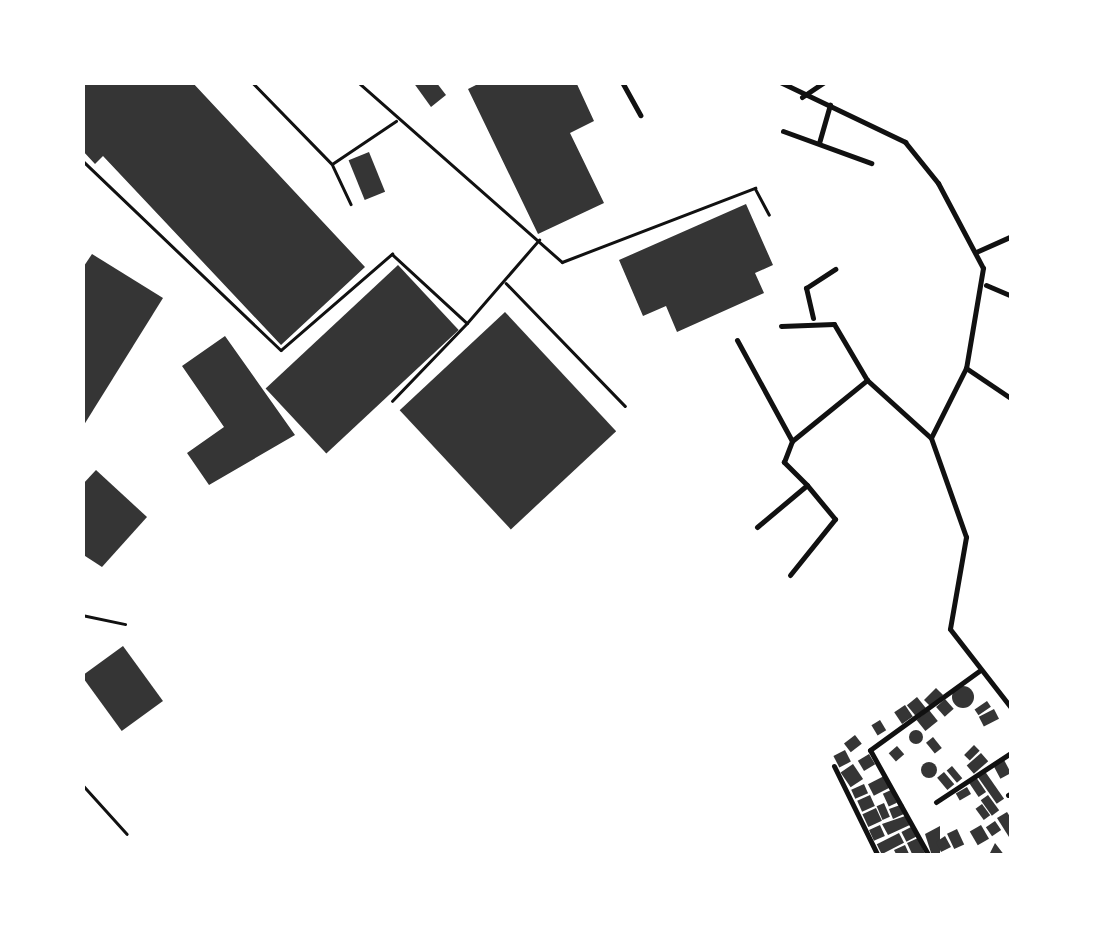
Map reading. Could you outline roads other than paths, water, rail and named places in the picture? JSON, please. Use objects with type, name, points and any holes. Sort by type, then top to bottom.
[{"type":"street","points":[[622,82],[640,116]]},
{"type":"street","points":[[780,82],[802,97],[830,105],[904,142],[976,252],[986,285],[966,368],[931,438]]},
{"type":"street","points":[[802,97],[824,82]]},
{"type":"street","points":[[819,143],[830,105]]},
{"type":"street","points":[[782,131],[871,163]]},
{"type":"street","points":[[976,252],[1012,236]]},
{"type":"street","points":[[814,319],[806,288],[835,268]]},
{"type":"street","points":[[986,285],[1012,296]]},
{"type":"street","points":[[781,326],[814,319],[834,324],[867,380],[931,438],[966,537],[950,629],[1012,709]]},
{"type":"street","points":[[737,340],[792,441]]},
{"type":"street","points":[[966,368],[1011,400]]},
{"type":"street","points":[[790,575],[835,519],[784,462],[792,441],[867,380]]},
{"type":"street","points":[[757,526],[807,485]]},
{"type":"street","points":[[929,856],[870,750],[979,671]]},
{"type":"street","points":[[936,802],[1012,752]]},
{"type":"street","points":[[834,766],[878,856]]},
{"type":"lane","points":[[252,82],[332,164],[351,204]]},
{"type":"lane","points":[[358,82],[562,262],[756,188],[769,214]]},
{"type":"lane","points":[[332,164],[397,120]]},
{"type":"lane","points":[[82,160],[275,348],[292,344],[392,254],[466,323]]},
{"type":"lane","points":[[392,401],[505,282],[539,240]]},
{"type":"lane","points":[[505,282],[624,406]]},
{"type":"lane","points":[[82,615],[125,624]]},
{"type":"lane","points":[[82,784],[127,834]]}]
